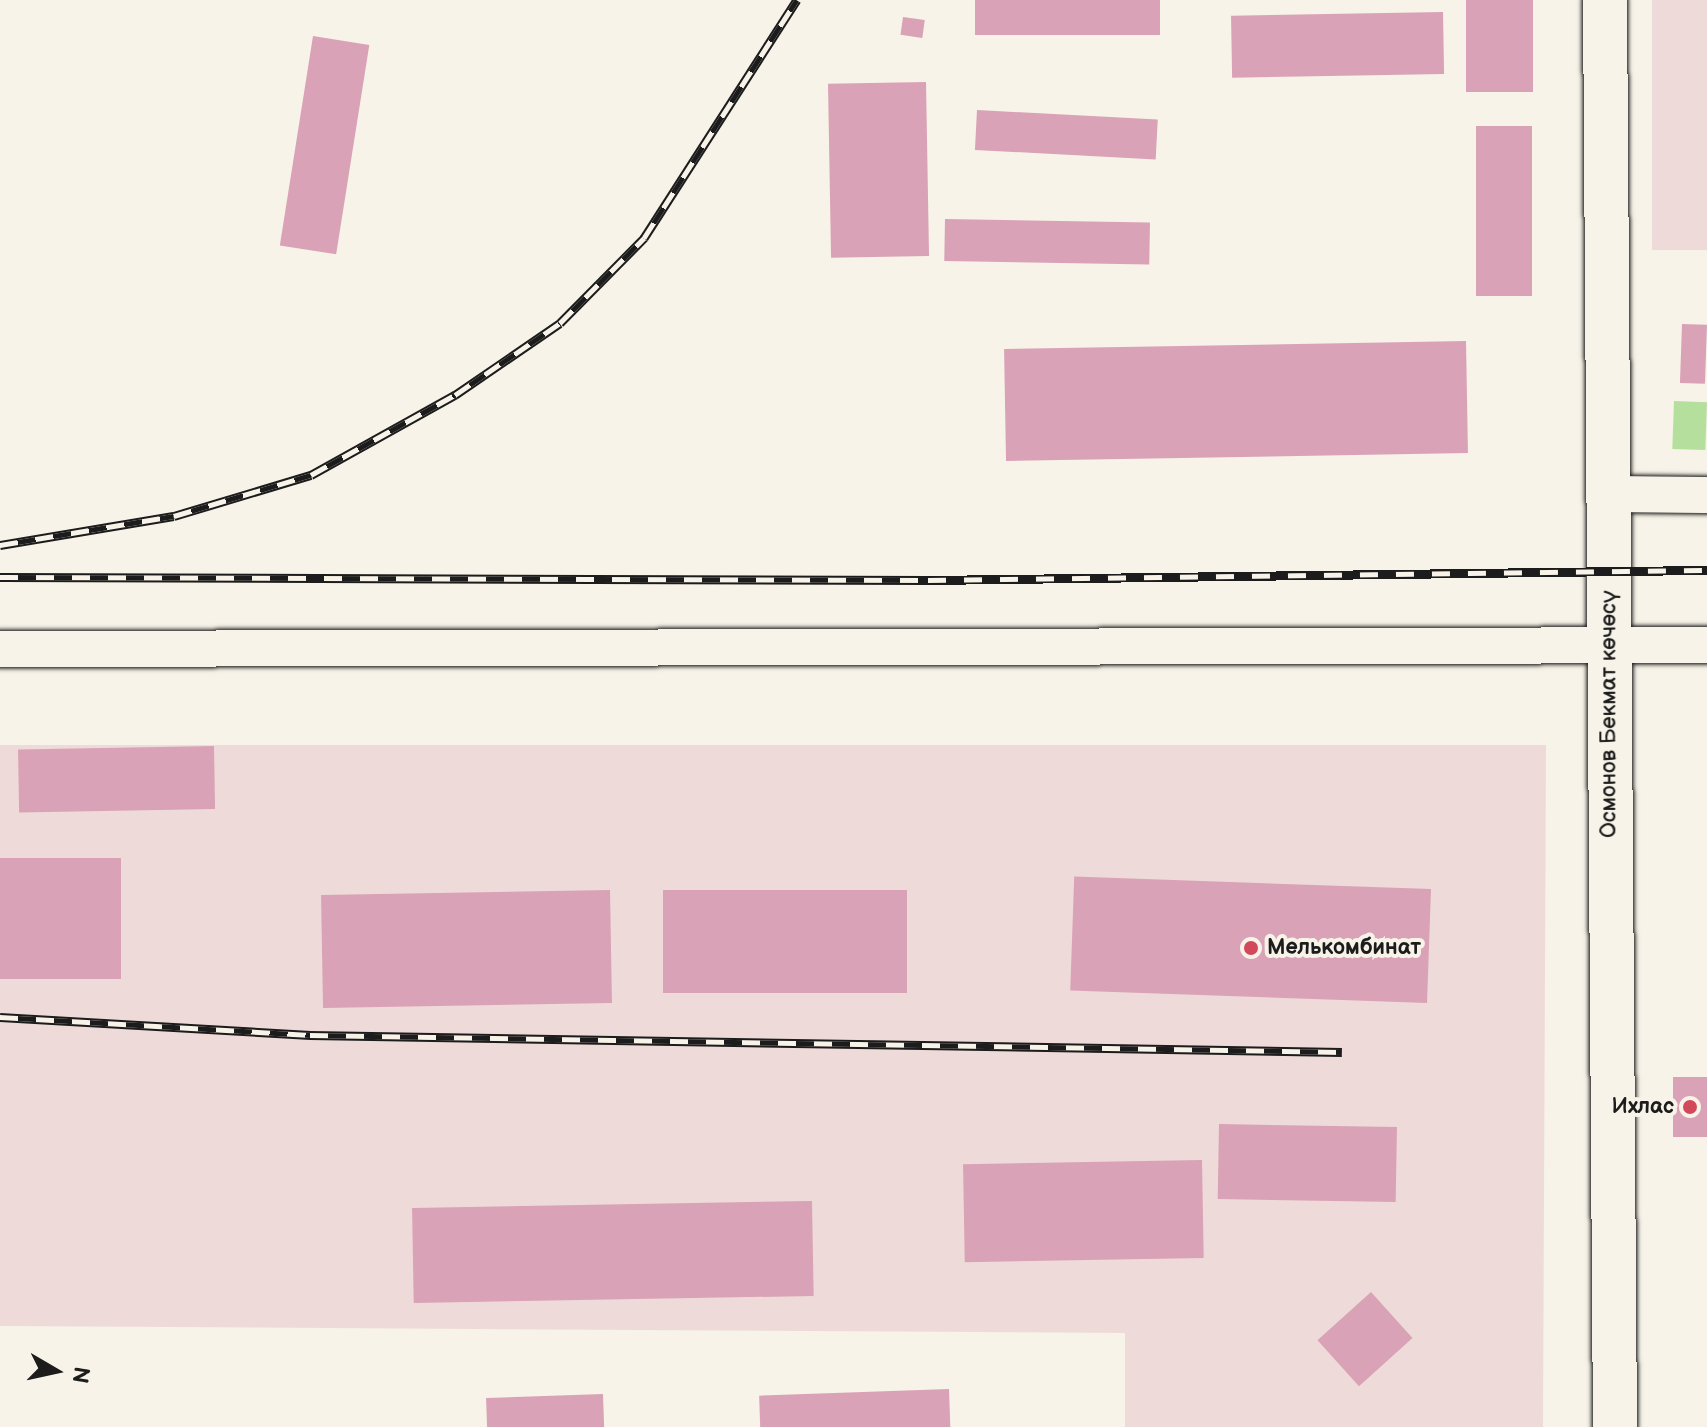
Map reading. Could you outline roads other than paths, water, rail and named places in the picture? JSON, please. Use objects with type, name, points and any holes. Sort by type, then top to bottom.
[{"type":"main road","name":"Осмонов Бекмат көчөсү","points":[[1605,0],[1615,1427]]},
{"type":"street","points":[[1608,494],[1707,495]]},
{"type":"street","points":[[0,649],[1707,645]]},
{"type":"railway","points":[[0,545],[174,516],[311,475],[455,395],[560,323],[644,238],[797,0]]},
{"type":"railway","points":[[0,577],[928,580],[1707,570]]},
{"type":"railway","points":[[0,1017],[310,1035],[1342,1052]]},
{"type":"place","name":"Мелькомбинат","points":[[1251,948]]},
{"type":"place","name":"Ихлас","points":[[1690,1107]]}]
